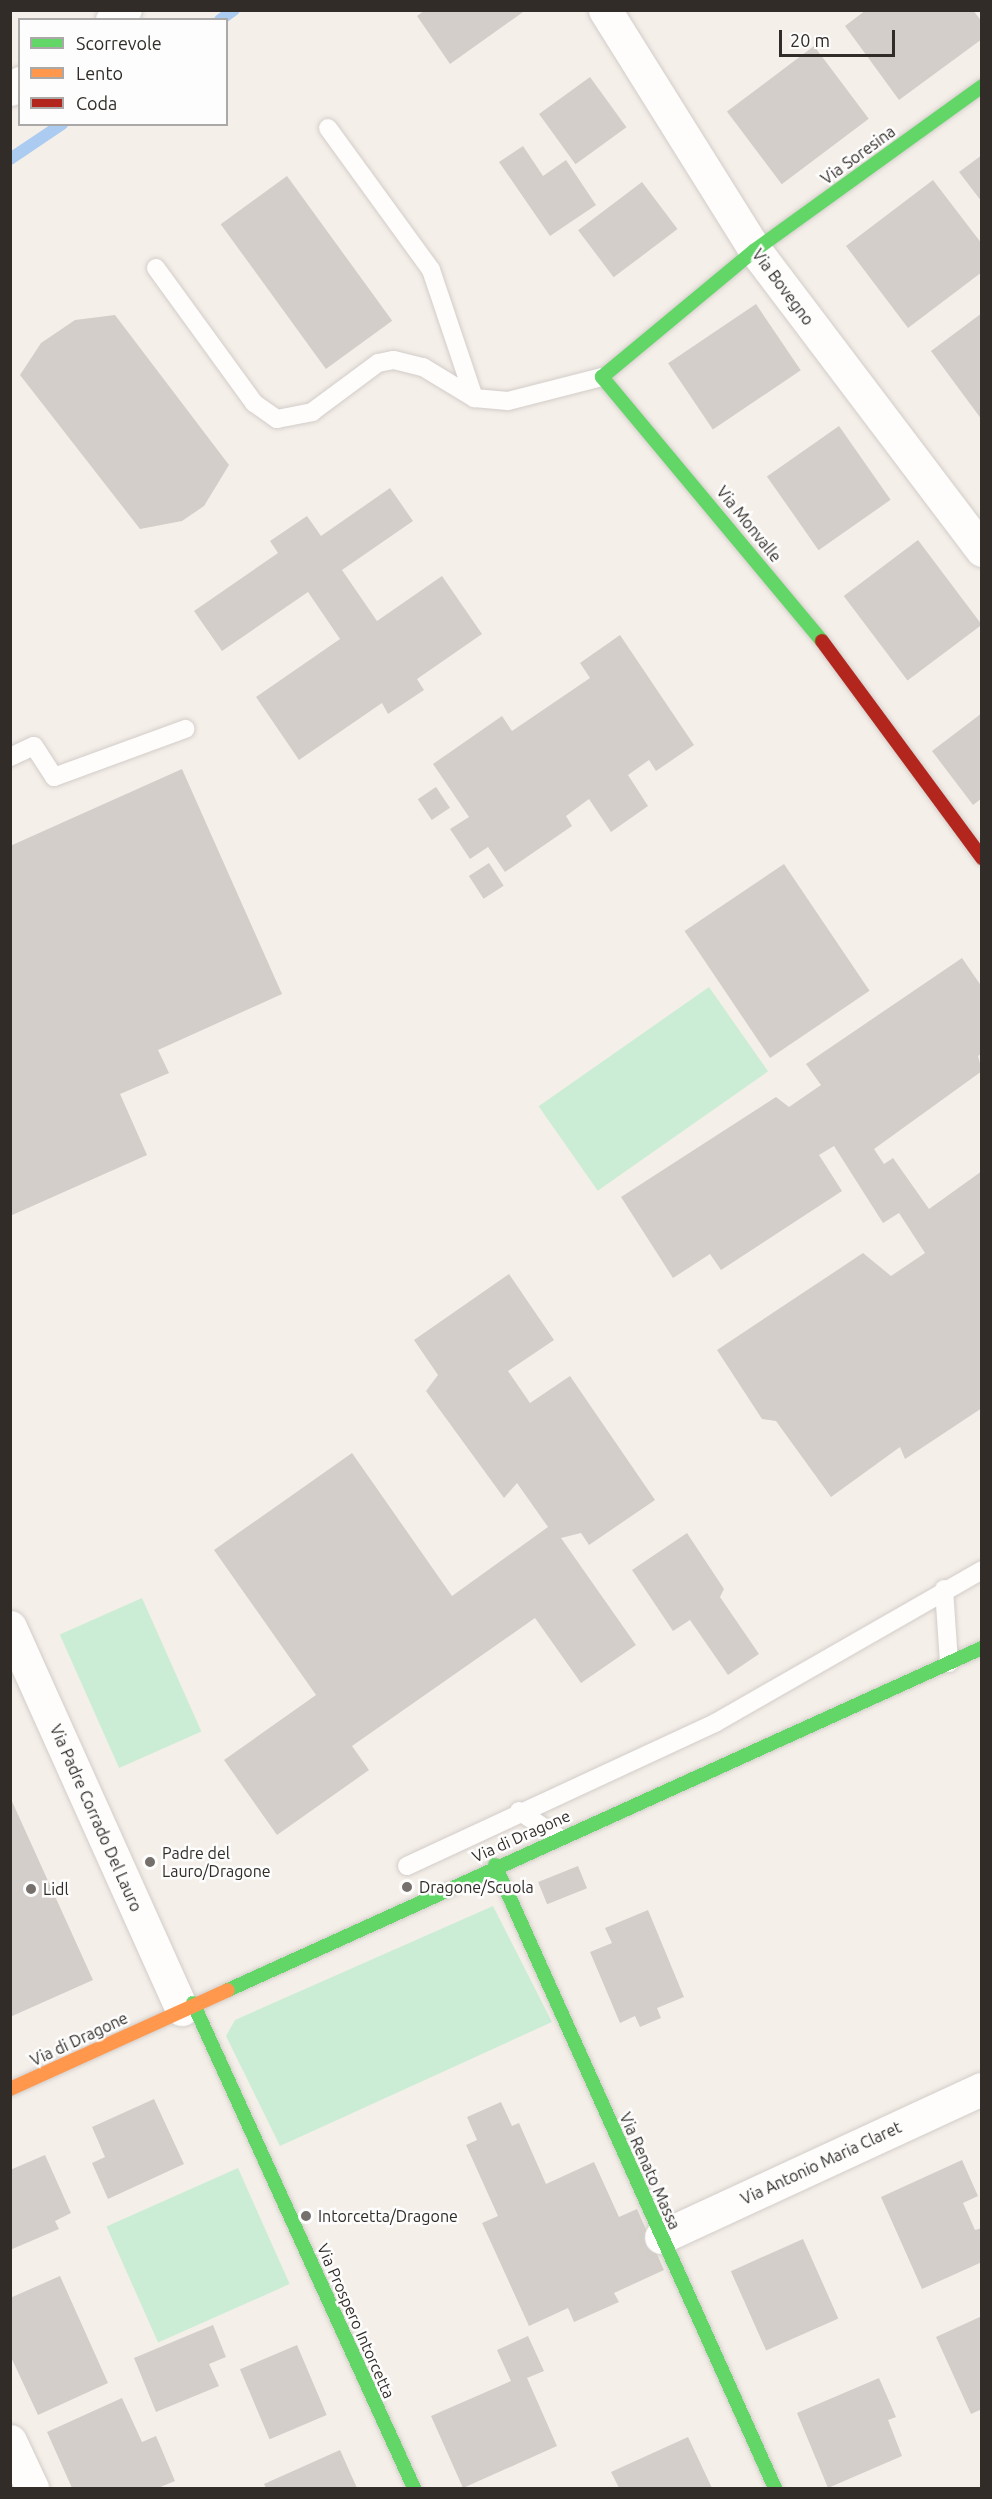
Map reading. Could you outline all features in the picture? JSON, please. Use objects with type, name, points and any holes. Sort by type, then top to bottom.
[{"type":"street","name":"Via Bovegno","points":[[605,10],[755,250],[981,550]]},
{"type":"street","name":"Via Soresina","points":[[755,250],[981,86]]},
{"type":"street","points":[[602,377],[755,250]]},
{"type":"street","name":"Via Monvalle","points":[[602,377],[853,680],[981,858]]},
{"type":"street","name":"Via Padre Corrado Del Lauro","points":[[10,1627],[188,2006]]},
{"type":"street","name":"Via di Dragone","points":[[10,2089],[495,1865],[981,1648]]},
{"type":"street","name":"Via Renato Massa","points":[[495,1865],[775,2488]]},
{"type":"street","name":"Via Prospero Intorcetta","points":[[188,2006],[414,2488]]},
{"type":"street","name":"Via Antonio Maria Claret","points":[[661,2237],[981,2089]]},
{"type":"street","points":[[10,2441],[32,2488]]},
{"type":"lane","points":[[328,128],[431,270],[474,398]]},
{"type":"lane","points":[[156,268],[254,404],[276,419],[312,412],[378,363],[394,360],[423,367],[474,398],[508,401],[602,377]]},
{"type":"lane","points":[[10,757],[34,746],[54,777],[185,729]]},
{"type":"lane","points":[[407,1866],[519,1811],[715,1723],[944,1589],[981,1570]]},
{"type":"lane","points":[[944,1589],[948,1663]]},
{"type":"lane","points":[[519,1811],[558,1838]]},
{"type":"green space","points":[[709,987],[768,1071],[598,1191],[539,1106]]},
{"type":"green space","points":[[142,1598],[201,1731],[119,1768],[60,1635]]},
{"type":"green space","points":[[493,1906],[552,2022],[280,2146],[226,2036],[235,2020]]},
{"type":"green space","points":[[238,2168],[290,2284],[158,2343],[106,2227]]},
{"type":"building","points":[[425,10],[526,10],[450,64],[417,16]]},
{"type":"building","points":[[866,10],[973,10],[982,22],[982,39],[899,100],[845,26]]},
{"type":"building","points":[[814,46],[869,119],[782,184],[727,112]]},
{"type":"building","points":[[590,77],[626,127],[575,164],[539,114]]},
{"type":"building","points":[[523,146],[543,176],[566,160],[596,205],[550,236],[499,162]]},
{"type":"building","points":[[982,155],[982,202],[959,172]]},
{"type":"building","points":[[287,176],[392,321],[326,369],[221,224]]},
{"type":"building","points":[[933,180],[982,244],[982,272],[908,328],[846,246]]},
{"type":"building","points":[[642,182],[678,229],[614,277],[578,230]]},
{"type":"building","points":[[756,304],[801,370],[713,430],[668,363]]},
{"type":"building","points":[[982,313],[982,420],[931,351]]},
{"type":"building","points":[[115,315],[229,465],[204,506],[182,521],[140,529],[20,375],[41,343],[75,320]]},
{"type":"building","points":[[839,426],[891,500],[819,550],[767,476]]},
{"type":"building","points":[[390,488],[413,521],[342,570],[377,621],[442,576],[482,634],[417,679],[424,690],[388,714],[382,703],[299,760],[256,697],[340,639],[308,592],[222,651],[194,611],[278,553],[270,541],[307,516],[321,536]]},
{"type":"building","points":[[918,540],[982,625],[908,681],[844,596]]},
{"type":"building","points":[[620,635],[694,745],[656,771],[649,760],[628,775],[648,806],[611,832],[589,799],[566,816],[572,826],[505,872],[488,847],[470,859],[450,829],[469,817],[433,764],[502,716],[512,731],[590,678],[580,663]]},
{"type":"building","points":[[982,713],[982,798],[973,805],[932,751]]},
{"type":"building","points":[[182,769],[282,994],[158,1050],[169,1073],[120,1094],[147,1155],[10,1216],[10,846]]},
{"type":"building","points":[[436,787],[450,808],[432,820],[418,799]]},
{"type":"building","points":[[489,863],[504,886],[484,899],[469,876]]},
{"type":"building","points":[[784,864],[870,991],[770,1058],[685,931]]},
{"type":"building","points":[[962,958],[982,987],[982,1053],[978,1056],[982,1071],[874,1149],[884,1164],[893,1158],[929,1209],[982,1171],[982,1408],[905,1459],[900,1447],[831,1497],[776,1421],[762,1419],[717,1350],[863,1253],[891,1276],[925,1253],[899,1213],[883,1223],[834,1146],[819,1155],[842,1191],[721,1270],[710,1254],[673,1278],[621,1197],[776,1097],[789,1107],[821,1085],[806,1064]]},
{"type":"building","points":[[509,1274],[554,1340],[508,1371],[530,1403],[570,1376],[655,1500],[589,1545],[581,1533],[561,1538],[636,1645],[581,1683],[535,1618],[352,1746],[369,1770],[277,1835],[224,1760],[316,1695],[214,1550],[352,1453],[452,1596],[548,1527],[517,1483],[504,1498],[426,1391],[438,1375],[414,1340]]},
{"type":"building","points":[[687,1533],[724,1589],[720,1597],[759,1654],[728,1675],[690,1620],[673,1631],[632,1570]]},
{"type":"building","name":"Lidl","points":[[10,1797],[93,1980],[10,2017]]},
{"type":"building","points":[[578,1866],[587,1888],[547,1904],[538,1882]]},
{"type":"building","points":[[648,1910],[684,1997],[657,2008],[661,2018],[640,2027],[635,2016],[620,2023],[590,1952],[612,1943],[605,1928]]},
{"type":"building","points":[[154,2099],[184,2164],[108,2199],[92,2163],[105,2157],[92,2127]]},
{"type":"building","points":[[501,2102],[512,2126],[519,2123],[546,2184],[594,2162],[619,2217],[637,2209],[664,2270],[614,2293],[619,2302],[574,2322],[568,2308],[529,2326],[482,2223],[498,2216],[466,2145],[477,2140],[467,2117]]},
{"type":"building","points":[[45,2155],[71,2213],[55,2221],[59,2229],[10,2250],[10,2170]]},
{"type":"building","points":[[962,2160],[978,2196],[963,2203],[975,2230],[982,2228],[982,2262],[922,2289],[881,2197]]},
{"type":"building","points":[[803,2239],[838,2318],[766,2351],[731,2271]]},
{"type":"building","points":[[60,2276],[108,2383],[38,2415],[10,2355],[10,2298]]},
{"type":"building","points":[[982,2316],[982,2409],[971,2414],[936,2337]]},
{"type":"building","points":[[213,2325],[226,2357],[209,2364],[219,2386],[156,2412],[134,2358]]},
{"type":"building","points":[[528,2336],[544,2371],[527,2378],[557,2446],[463,2488],[431,2416],[511,2381],[497,2350]]},
{"type":"building","points":[[297,2345],[327,2415],[270,2439],[240,2369]]},
{"type":"building","points":[[879,2378],[896,2417],[888,2420],[902,2456],[828,2488],[797,2413]]},
{"type":"building","points":[[122,2398],[142,2442],[156,2436],[175,2481],[158,2488],[72,2488],[47,2432]]},
{"type":"building","points":[[688,2437],[712,2488],[619,2488],[611,2472]]},
{"type":"building","points":[[340,2450],[357,2488],[266,2488],[264,2484]]},
{"type":"waterway","points":[[223,18],[234,10]]},
{"type":"waterway","points":[[10,159],[59,126]]},
{"type":"traffic: fast","points":[[822,641],[602,377],[755,250],[982,86]]},
{"type":"traffic: fast","points":[[228,1990],[982,1648]]},
{"type":"traffic: fast","points":[[495,1865],[775,2488]]},
{"type":"traffic: fast","points":[[193,2003],[414,2488]]},
{"type":"traffic: slow","points":[[10,2089],[228,1990]]},
{"type":"traffic: jam","points":[[822,641],[982,858]]},
{"type":"place","name":"Padre del Lauro/Dragone","points":[[150,1862]]},
{"type":"place","name":"Dragone/Scuola","points":[[407,1887]]},
{"type":"place","name":"Lidl","points":[[31,1889]]},
{"type":"place","name":"Intorcetta/Dragone","points":[[306,2216]]}]
